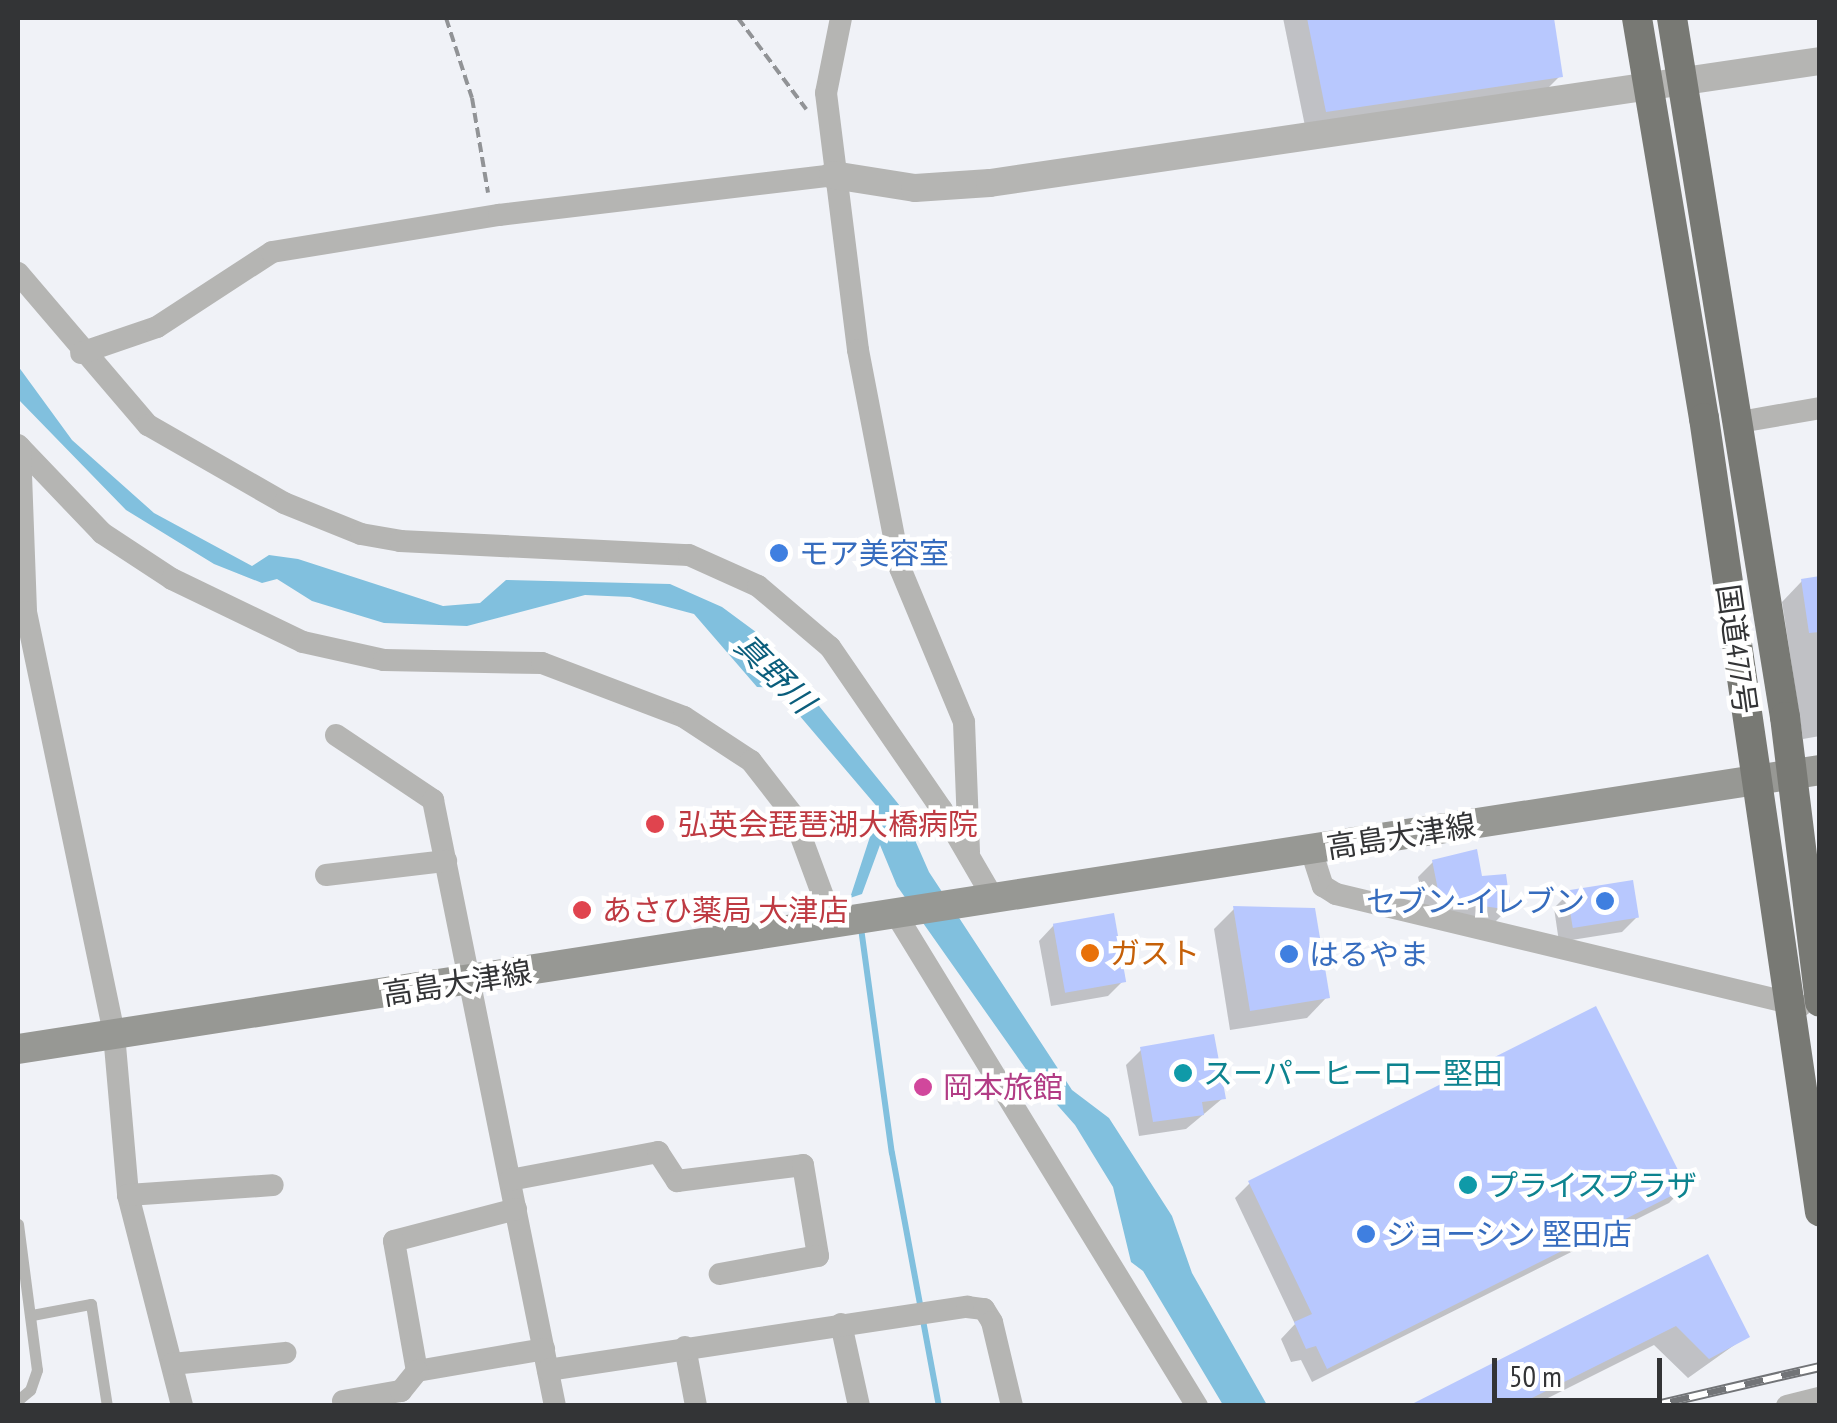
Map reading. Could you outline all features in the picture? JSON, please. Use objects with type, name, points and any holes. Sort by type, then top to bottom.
[{"type":"highway","name":"国道477号","points":[[1637,18],[1820,1212]]},
{"type":"highway","name":"国道477号","points":[[1672,18],[1740,422],[1807,772],[1820,1002]]},
{"type":"main road","name":"高島大津線","points":[[18,1049],[834,926],[1807,772]]},
{"type":"street","points":[[841,18],[831,47],[829,116],[858,350],[900,568],[964,722],[969,856]]},
{"type":"street","points":[[81,352],[157,327],[272,252],[499,215],[834,175],[915,188],[990,183],[1820,62]]},
{"type":"street","points":[[18,273],[81,352],[148,425],[284,503],[362,534],[445,546],[689,555],[758,586],[830,647],[969,856],[989,902]]},
{"type":"street","points":[[1740,422],[1820,408]]},
{"type":"street","points":[[18,446],[22,612],[114,1034],[128,1194],[182,1406]]},
{"type":"street","points":[[18,446],[102,534],[172,579],[303,642],[384,660],[542,663],[684,717],[751,760],[793,815],[834,926]]},
{"type":"street","points":[[336,734],[433,800],[555,1406]]},
{"type":"street","points":[[1311,850],[1323,886],[1336,894],[1820,1011]]},
{"type":"street","points":[[326,875],[446,861]]},
{"type":"street","points":[[897,916],[1197,1406]]},
{"type":"street","points":[[510,1180],[658,1152],[677,1181],[804,1165],[818,1256],[720,1274]]},
{"type":"street","points":[[128,1194],[273,1184]]},
{"type":"street","points":[[343,1401],[402,1392],[416,1371],[394,1241],[516,1209]]},
{"type":"street","points":[[416,1371],[685,1347],[841,1324],[984,1309],[1012,1406]]},
{"type":"street","points":[[841,1324],[858,1406]]},
{"type":"street","points":[[685,1347],[696,1406]]},
{"type":"street","points":[[172,1364],[285,1353]]},
{"type":"street","points":[[1787,1406],[1820,1398]]},
{"type":"lane","points":[[18,1224],[37,1370],[30,1390],[18,1400]]},
{"type":"lane","points":[[32,1315],[91,1304],[107,1406]]},
{"type":"path","points":[[446,18],[472,98],[490,201],[499,215]]},
{"type":"path","points":[[738,18],[792,97],[829,116]]},
{"type":"water","name":"真野川","points":[[18,366],[72,440],[154,513],[252,566],[269,555],[298,559],[443,606],[480,603],[506,580],[670,584],[722,607],[764,638],[900,806],[929,872],[1072,1090],[1109,1118],[1172,1216],[1192,1273],[1267,1405],[1223,1405],[1143,1271],[1131,1262],[1113,1187],[1075,1125],[1028,1072],[897,886],[880,845],[862,894],[850,898],[879,809],[776,688],[757,687],[694,614],[630,597],[585,595],[467,626],[384,623],[312,601],[277,579],[262,583],[214,564],[126,510],[18,399]]},
{"type":"building","points":[[1307,18],[1554,18],[1563,77],[1326,112]]},
{"type":"building","points":[[1820,576],[1820,632],[1809,633],[1801,579]]},
{"type":"building","points":[[1477,849],[1482,876],[1506,874],[1511,910],[1440,900],[1432,860]]},
{"type":"building","points":[[1633,880],[1639,918],[1573,928],[1567,890]]},
{"type":"building","points":[[1233,906],[1315,908],[1330,998],[1250,1011]]},
{"type":"building","name":"ガスト","points":[[1114,913],[1126,982],[1065,993],[1053,924]]},
{"type":"building","name":"プライスプラザ","points":[[1596,1006],[1687,1188],[1327,1369],[1316,1346],[1306,1349],[1294,1322],[1312,1314],[1248,1181]]},
{"type":"building","name":"スーパーヒーロー堅田","points":[[1214,1034],[1226,1099],[1202,1102],[1204,1115],[1153,1122],[1140,1047]]},
{"type":"building","points":[[1708,1254],[1750,1337],[1709,1359],[1676,1326],[1516,1406],[1408,1406]]},
{"type":"waterway","points":[[861,928],[892,1153],[939,1406]]},
{"type":"railway","points":[[1652,1406],[1820,1367]]},
{"type":"place","name":"モア美容室","points":[[779,553]]},
{"type":"place","name":"弘英会琵琶湖大橋病院","points":[[655,824]]},
{"type":"place","name":"セブン-イレブン","points":[[1605,901]]},
{"type":"place","name":"あさひ薬局 大津店","points":[[582,910]]},
{"type":"place","name":"ガスト","points":[[1090,953]]},
{"type":"place","name":"はるやま","points":[[1289,954]]},
{"type":"place","name":"スーパーヒーロー堅田","points":[[1183,1073]]},
{"type":"place","name":"岡本旅館","points":[[923,1087]]},
{"type":"place","name":"プライスプラザ","points":[[1468,1185]]},
{"type":"place","name":"ジョーシン 堅田店","points":[[1366,1234]]}]
